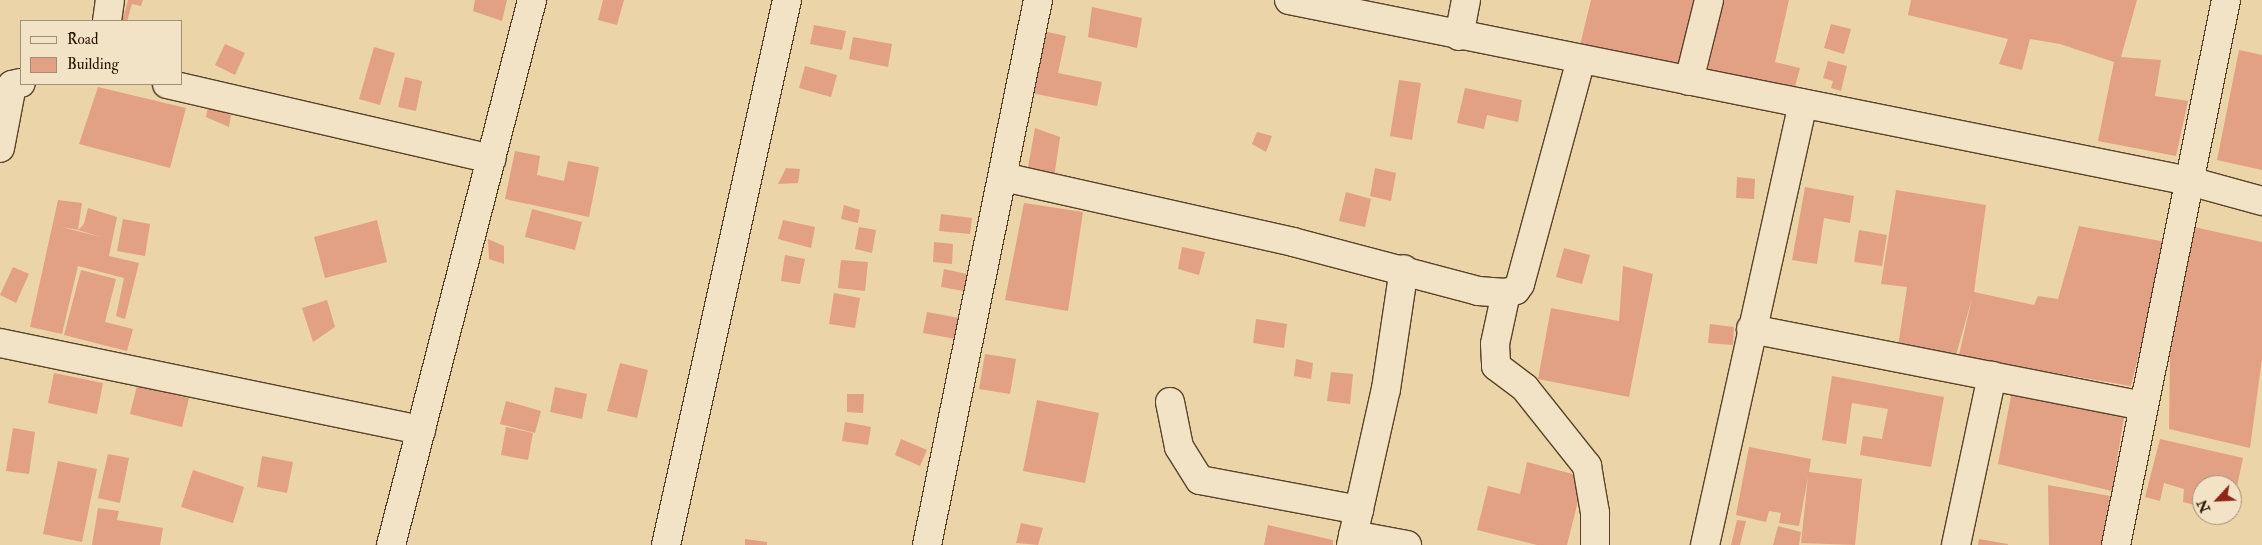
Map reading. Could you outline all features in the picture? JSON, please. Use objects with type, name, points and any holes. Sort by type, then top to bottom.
[{"type":"street","points":[[107,20],[110,0]]},
{"type":"street","points":[[391,545],[532,0]]},
{"type":"street","points":[[666,545],[787,0]]},
{"type":"street","points":[[927,545],[1038,0]]},
{"type":"street","points":[[1289,0],[1459,36],[2189,181],[2262,201]]},
{"type":"street","points":[[1459,36],[1466,0]]},
{"type":"street","points":[[1689,81],[1708,0]]},
{"type":"street","points":[[2116,545],[2142,406],[2226,0]]},
{"type":"street","points":[[1003,177],[1404,269],[1478,291],[1506,293],[1516,290],[1520,284],[1581,59]]},
{"type":"street","points":[[0,148],[11,83]]},
{"type":"street","points":[[171,85],[492,159]]},
{"type":"street","points":[[1705,545],[1751,329],[1803,104]]},
{"type":"street","points":[[1354,530],[1386,389],[1404,269]]},
{"type":"street","points":[[1506,293],[1495,344],[1496,366],[1526,388],[1587,466],[1595,513],[1595,545]]},
{"type":"street","points":[[1751,329],[2142,406]]},
{"type":"street","points":[[0,343],[421,430]]},
{"type":"street","points":[[1956,545],[1992,376]]},
{"type":"street","points":[[1170,402],[1179,447],[1200,480],[1354,530],[1407,545]]},
{"type":"building","points":[[128,0],[143,0],[141,6],[132,4],[127,20],[117,20],[117,13],[124,15]]},
{"type":"building","points":[[475,0],[507,0],[502,21],[473,11]]},
{"type":"building","points":[[603,0],[624,0],[617,25],[598,20]]},
{"type":"building","points":[[1591,0],[1698,0],[1681,70],[1580,45]]},
{"type":"building","points":[[1724,0],[1789,0],[1775,62],[1800,68],[1793,94],[1707,73]]},
{"type":"building","points":[[1911,0],[2137,0],[2121,57],[2161,60],[2155,96],[2188,101],[2176,156],[2098,141],[2114,62],[2060,44],[2030,39],[2022,70],[1999,64],[2008,39],[1908,15]]},
{"type":"building","points":[[1092,7],[1142,18],[1137,48],[1088,37]]},
{"type":"building","points":[[1831,24],[1851,29],[1844,54],[1824,48]]},
{"type":"building","points":[[814,25],[846,31],[842,50],[810,44]]},
{"type":"building","points":[[1043,31],[1066,36],[1058,73],[1102,82],[1097,106],[1031,93]]},
{"type":"building","points":[[853,37],[892,44],[888,67],[849,59]]},
{"type":"building","points":[[225,44],[245,53],[235,75],[215,65]]},
{"type":"building","points":[[374,47],[395,53],[380,105],[359,99]]},
{"type":"building","points":[[2239,50],[2262,55],[2262,170],[2217,160]]},
{"type":"building","points":[[1828,61],[1847,66],[1841,91],[1831,88],[1833,81],[1823,78]]},
{"type":"building","points":[[805,66],[837,75],[831,97],[799,88]]},
{"type":"building","points":[[405,77],[422,81],[416,111],[398,107]]},
{"type":"building","points":[[1399,80],[1421,83],[1412,140],[1390,136]]},
{"type":"building","points":[[98,87],[186,108],[170,168],[79,144]]},
{"type":"building","points":[[1465,88],[1522,100],[1518,122],[1487,115],[1484,129],[1457,123]]},
{"type":"building","points":[[208,107],[231,115],[229,127],[206,117]]},
{"type":"building","points":[[1035,128],[1060,137],[1054,178],[1028,167]]},
{"type":"building","points":[[1257,132],[1272,136],[1266,152],[1252,144]]},
{"type":"building","points":[[515,151],[540,156],[537,175],[564,181],[568,161],[599,167],[589,217],[505,199]]},
{"type":"building","points":[[786,168],[800,169],[798,183],[778,184]]},
{"type":"building","points":[[1375,168],[1396,173],[1391,201],[1370,196]]},
{"type":"building","points":[[1737,177],[1755,179],[1754,199],[1736,198]]},
{"type":"building","points":[[1805,187],[1854,196],[1850,223],[1824,218],[1817,264],[1792,260]]},
{"type":"building","points":[[1896,190],[1986,205],[1974,292],[2034,305],[2038,296],[2058,299],[2079,226],[2166,242],[2131,386],[2021,367],[2019,379],[1957,364],[1972,298],[1953,366],[1897,353],[1907,287],[1881,284]]},
{"type":"building","points":[[1346,192],[1371,199],[1365,227],[1339,221]]},
{"type":"building","points":[[58,200],[82,203],[78,230],[84,224],[88,208],[117,217],[109,256],[139,263],[125,319],[116,316],[124,278],[78,266],[62,334],[30,327]],"holes":[[[61,227],[78,230],[101,237]]]},
{"type":"building","points":[[1024,203],[1083,212],[1068,311],[1005,300]]},
{"type":"building","points":[[844,205],[860,210],[858,223],[841,219]]},
{"type":"building","points":[[532,209],[582,222],[575,250],[525,237]]},
{"type":"building","points":[[941,214],[972,218],[970,234],[939,231]]},
{"type":"building","points":[[123,219],[150,224],[145,256],[117,251]]},
{"type":"building","points":[[377,220],[387,262],[325,278],[314,237]]},
{"type":"building","points":[[783,220],[815,227],[811,248],[778,239]]},
{"type":"building","points":[[859,227],[876,230],[872,253],[855,249]]},
{"type":"building","points":[[2194,227],[2262,242],[2262,359],[2250,448],[2169,429],[2170,356]]},
{"type":"building","points":[[1859,230],[1887,235],[1882,266],[1854,262]]},
{"type":"building","points":[[488,239],[504,246],[504,264],[489,259]]},
{"type":"building","points":[[934,242],[953,244],[952,264],[933,262]]},
{"type":"building","points":[[1182,247],[1205,252],[1199,275],[1178,269]]},
{"type":"building","points":[[1564,248],[1590,255],[1582,284],[1556,277]]},
{"type":"building","points":[[785,255],[805,259],[800,284],[781,281]]},
{"type":"building","points":[[841,260],[868,262],[865,291],[838,288]]},
{"type":"building","points":[[1623,266],[1653,274],[1629,397],[1538,379],[1551,308],[1619,321]]},
{"type":"building","points":[[13,267],[29,274],[16,303],[0,295]]},
{"type":"building","points":[[944,269],[967,274],[964,291],[941,287]]},
{"type":"building","points":[[81,270],[116,279],[105,322],[133,329],[127,351],[64,335]]},
{"type":"building","points":[[834,293],[860,298],[855,328],[829,324]]},
{"type":"building","points":[[327,300],[335,327],[313,342],[302,308]]},
{"type":"building","points":[[927,312],[959,318],[956,339],[923,333]]},
{"type":"building","points":[[1256,319],[1287,324],[1284,348],[1253,343]]},
{"type":"building","points":[[1710,324],[1734,327],[1733,345],[1708,343]]},
{"type":"building","points":[[985,354],[1016,359],[1010,394],[979,389]]},
{"type":"building","points":[[1296,359],[1313,363],[1311,379],[1294,376]]},
{"type":"building","points":[[620,363],[648,370],[637,418],[607,411]]},
{"type":"building","points":[[1331,372],[1353,374],[1350,404],[1327,401]]},
{"type":"building","points":[[54,373],[103,383],[97,414],[48,403]]},
{"type":"building","points":[[1832,376],[1944,397],[1931,467],[1860,455],[1863,436],[1882,439],[1888,409],[1852,403],[1846,444],[1822,440]]},
{"type":"building","points":[[137,386],[189,398],[182,427],[130,414]]},
{"type":"building","points":[[555,387],[587,394],[582,419],[550,412]]},
{"type":"building","points":[[2012,391],[2124,417],[2112,491],[1998,464]]},
{"type":"building","points":[[847,394],[864,394],[863,413],[847,412]]},
{"type":"building","points":[[1037,400],[1099,413],[1085,483],[1023,471]]},
{"type":"building","points":[[506,401],[541,411],[535,433],[500,424]]},
{"type":"building","points":[[845,422],[871,427],[868,445],[842,441]]},
{"type":"building","points":[[506,427],[533,433],[528,460],[501,455]]},
{"type":"building","points":[[13,428],[35,432],[29,474],[6,471]]},
{"type":"building","points":[[901,439],[927,450],[920,466],[895,455]]},
{"type":"building","points":[[2160,439],[2243,458],[2239,475],[2192,475],[2192,504],[2183,502],[2184,489],[2164,483],[2160,501],[2145,497]]},
{"type":"building","points":[[1749,447],[1811,459],[1809,472],[1862,479],[1855,545],[1801,543],[1808,477],[1799,526],[1779,523],[1781,513],[1769,511],[1766,522],[1736,515]]},
{"type":"building","points":[[108,454],[129,458],[120,503],[98,498]]},
{"type":"building","points":[[262,456],[293,462],[287,493],[257,487]]},
{"type":"building","points":[[58,461],[97,469],[82,542],[43,534]]},
{"type":"building","points":[[1527,462],[1584,477],[1567,545],[1537,545],[1477,530],[1488,486],[1520,494]]},
{"type":"building","points":[[193,470],[244,487],[233,523],[181,507]]},
{"type":"building","points":[[2048,485],[2110,496],[2101,545],[2049,545]]},
{"type":"building","points":[[98,508],[119,511],[117,520],[163,528],[160,545],[92,545]]},
{"type":"building","points":[[1737,520],[1746,521],[1740,545],[1731,545]]},
{"type":"building","points":[[1021,523],[1043,528],[1038,545],[1016,543]]},
{"type":"building","points":[[1268,525],[1333,540],[1333,545],[1264,545]]},
{"type":"building","points":[[1778,526],[1801,532],[1799,545],[1773,545]]},
{"type":"building","points":[[745,539],[767,542],[767,545],[745,545]]},
{"type":"building","points":[[1979,539],[2008,544],[2008,545],[1978,545]]}]
